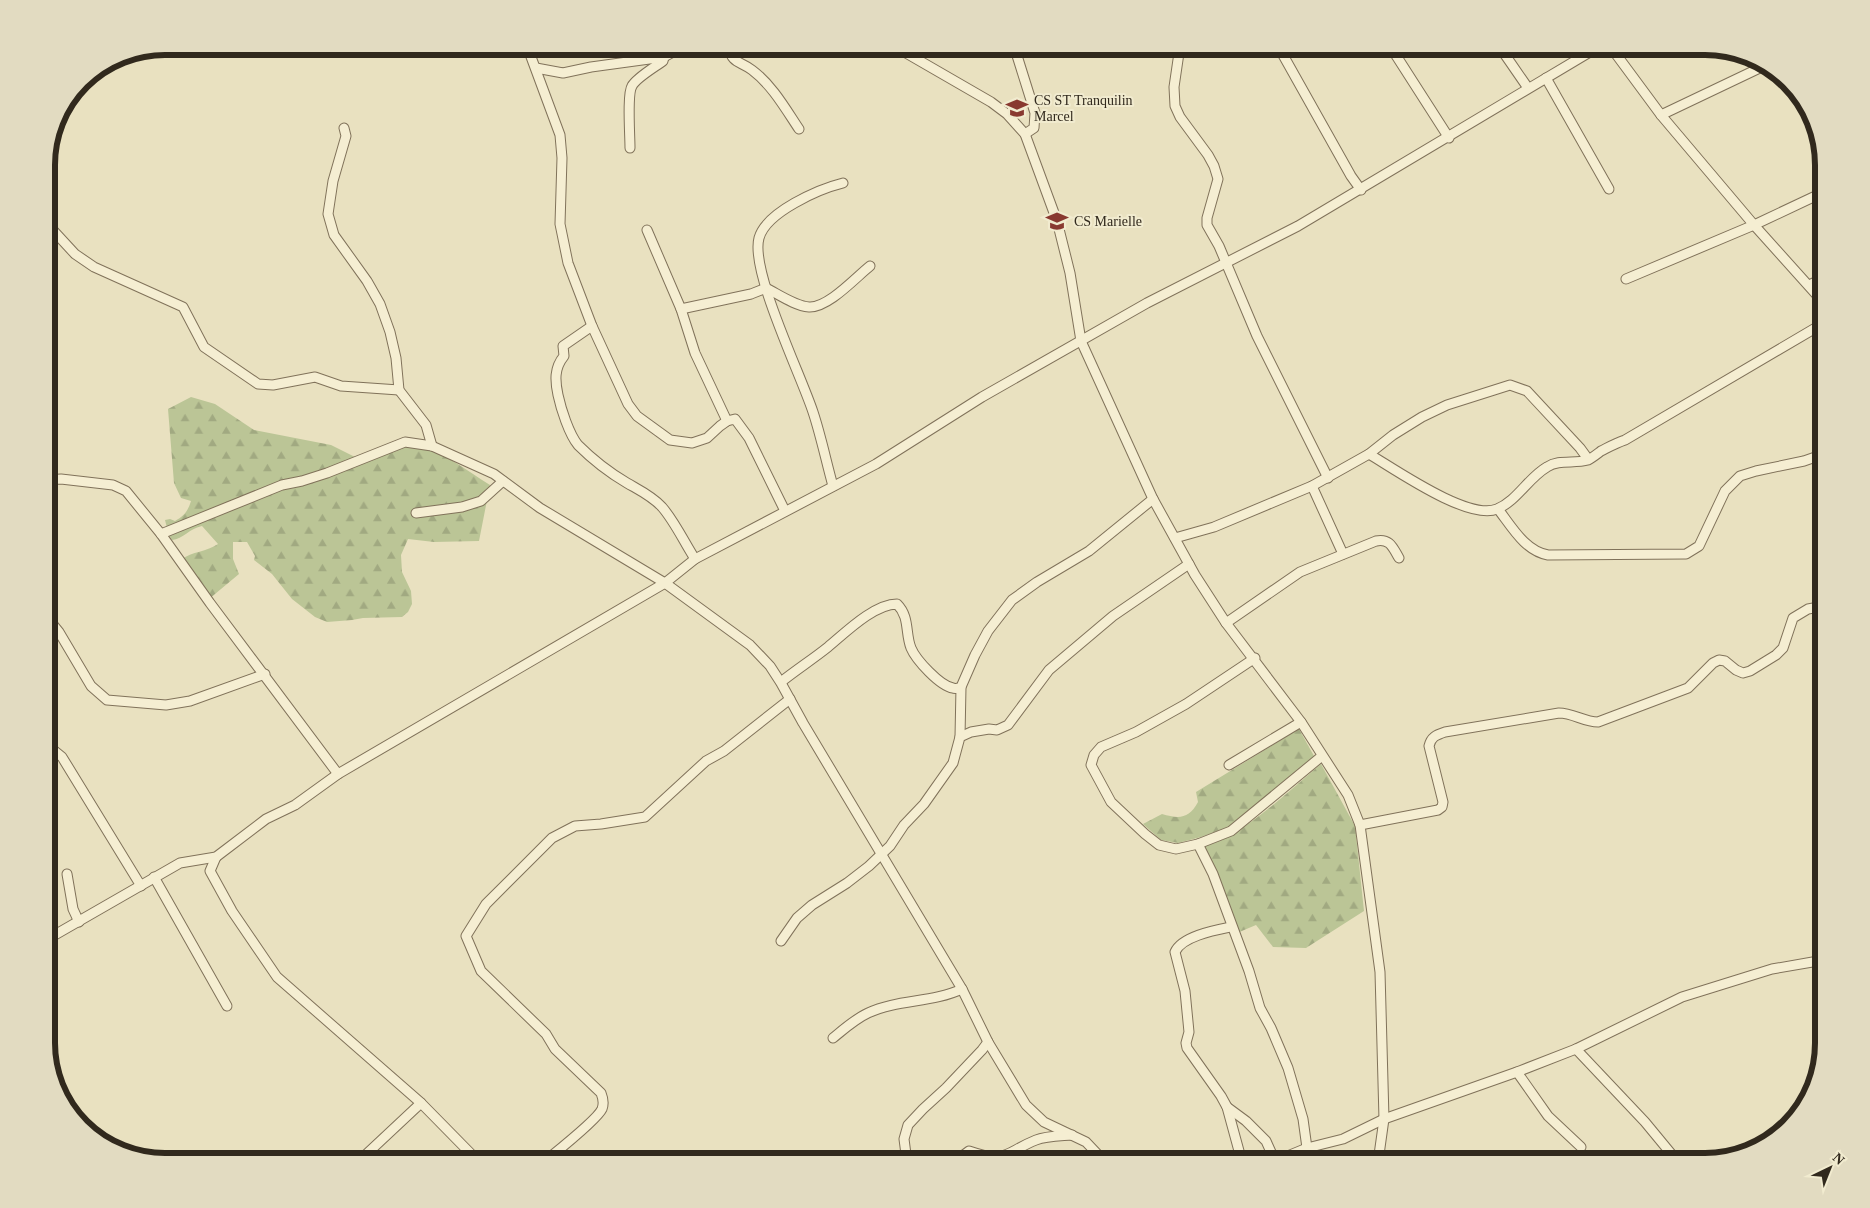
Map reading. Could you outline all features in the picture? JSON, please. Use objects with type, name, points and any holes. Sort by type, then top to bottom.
[{"type":"street","points":[[531,55],[560,135],[562,158],[560,224],[568,263],[592,326],[628,404],[637,416],[670,440],[692,443],[708,438],[727,421],[735,419],[749,438],[785,511]]},
{"type":"street","points":[[536,68],[563,73],[668,55]]},
{"type":"street","points":[[731,55],[737,63],[749,67],[765,80],[799,129]]},
{"type":"street","points":[[910,55],[991,102],[1007,114],[1025,134],[1057,221],[1070,273],[1080,341],[1153,499],[1189,564],[1226,622],[1255,658],[1301,722],[1348,795],[1360,825],[1380,972],[1384,1119],[1379,1153]]},
{"type":"street","points":[[1017,55],[1035,113],[1034,128],[1025,134]]},
{"type":"street","points":[[1179,55],[1174,87],[1175,106],[1180,117],[1214,166],[1218,179],[1207,218],[1208,225],[1253,328],[1328,478]]},
{"type":"street","points":[[1283,55],[1350,176],[1361,190]]},
{"type":"street","points":[[1396,55],[1448,138]]},
{"type":"street","points":[[1505,55],[1528,88]]},
{"type":"street","points":[[55,935],[180,862],[216,857],[266,819],[295,805],[338,774],[666,583],[695,559],[876,464],[982,397],[1147,303],[1298,226],[1585,55]]},
{"type":"street","points":[[1617,55],[1661,115],[1754,225],[1815,292]]},
{"type":"street","points":[[630,148],[628,96],[632,84],[663,61],[664,57]]},
{"type":"street","points":[[1661,115],[1757,68]]},
{"type":"street","points":[[1546,78],[1610,190]]},
{"type":"street","points":[[344,128],[346,136],[334,180],[328,214],[334,234],[367,281],[380,304],[390,332],[396,358],[399,390],[426,426],[432,446]]},
{"type":"street","points":[[833,486],[814,413],[766,288],[758,260],[759,238],[771,220],[792,204],[843,183]]},
{"type":"street","points":[[1626,279],[1754,225],[1815,196]]},
{"type":"street","points":[[647,230],[681,310],[695,352],[727,421]]},
{"type":"street","points":[[55,232],[75,254],[94,267],[183,308],[204,347],[258,384],[273,385],[315,377],[341,386],[399,390]]},
{"type":"street","points":[[681,310],[751,294],[766,288],[796,303],[810,307],[831,300],[870,266]]},
{"type":"street","points":[[1809,285],[1815,282]]},
{"type":"street","points":[[592,326],[564,346],[564,356],[558,363],[555,381],[560,405],[572,434],[578,444],[598,461],[662,507],[695,559]]},
{"type":"street","points":[[1370,454],[1450,502],[1480,511],[1498,509],[1548,466],[1557,463],[1588,460],[1815,328]]},
{"type":"street","points":[[1175,538],[1214,527],[1312,486],[1370,454],[1394,435],[1422,417],[1447,405],[1510,386],[1527,391],[1580,448],[1588,460]]},
{"type":"street","points":[[161,534],[282,485],[327,473],[405,442],[432,446],[494,474],[516,492],[666,583],[750,645],[770,666],[962,989],[988,1042],[1026,1105],[1044,1122],[1086,1142],[1096,1153]]},
{"type":"street","points":[[1498,509],[1527,546],[1537,553],[1548,555],[1686,554],[1699,546],[1725,491],[1740,476],[1815,457]]},
{"type":"street","points":[[55,479],[113,485],[126,491],[161,534],[210,603],[338,774]]},
{"type":"street","points":[[416,512],[462,507],[481,501],[502,481]]},
{"type":"street","points":[[1312,486],[1342,554]]},
{"type":"street","points":[[781,940],[797,918],[812,905],[832,893],[890,846],[904,825],[924,804],[952,763],[960,737],[961,687],[988,631],[1012,600],[1036,582],[1088,551],[1153,499]]},
{"type":"street","points":[[1226,622],[1300,572],[1342,554],[1382,540],[1390,542],[1399,558]]},
{"type":"street","points":[[960,737],[971,732],[989,729],[997,730],[1008,725],[1049,670],[1113,616],[1189,564]]},
{"type":"street","points":[[781,682],[830,645],[859,620],[889,604],[897,604],[906,616],[908,640],[918,659],[938,679],[954,688],[961,687]]},
{"type":"street","points":[[1360,825],[1438,810],[1442,807],[1443,802],[1429,746],[1430,740],[1434,736],[1445,732],[1559,713],[1598,722],[1688,688],[1713,663],[1719,660],[1725,661],[1743,673],[1750,671],[1776,655],[1782,648],[1793,618],[1808,609],[1815,608]]},
{"type":"street","points":[[55,627],[92,686],[108,700],[166,705],[190,701],[265,674]]},
{"type":"street","points":[[1255,658],[1186,704],[1136,732],[1101,747],[1094,755],[1091,765],[1111,802],[1159,845],[1176,850],[1198,844],[1231,831],[1322,756]]},
{"type":"street","points":[[554,1153],[602,1109],[601,1093],[555,1049],[546,1034],[481,971],[466,936],[486,904],[552,838],[575,826],[645,817],[706,761],[724,751],[790,699]]},
{"type":"street","points":[[1229,765],[1301,722]]},
{"type":"street","points":[[55,751],[62,757],[141,886]]},
{"type":"street","points":[[1198,844],[1213,874],[1231,926],[1250,971],[1260,1008],[1272,1028],[1288,1068],[1303,1119],[1307,1148]]},
{"type":"street","points":[[216,857],[210,871],[218,889],[276,977],[421,1103],[470,1153]]},
{"type":"street","points":[[67,874],[73,909],[79,922]]},
{"type":"street","points":[[154,877],[227,1006]]},
{"type":"street","points":[[1231,926],[1184,942],[1175,952],[1185,991],[1188,1032],[1187,1048],[1227,1107],[1240,1153]]},
{"type":"street","points":[[1294,1153],[1343,1139],[1384,1119],[1576,1049],[1682,997],[1772,969],[1815,962]]},
{"type":"street","points":[[833,1038],[854,1021],[868,1013],[909,1002],[936,998],[962,989]]},
{"type":"street","points":[[906,1153],[904,1139],[908,1125],[988,1042]]},
{"type":"street","points":[[1576,1049],[1645,1122],[1671,1153]]},
{"type":"street","points":[[1517,1072],[1548,1116],[1581,1148]]},
{"type":"street","points":[[368,1153],[421,1103]]},
{"type":"street","points":[[1227,1107],[1246,1121],[1266,1141],[1271,1153]]},
{"type":"street","points":[[1012,1153],[1038,1139],[1072,1135]]},
{"type":"green space","points":[[191,397],[215,404],[254,430],[331,445],[365,462],[388,450],[401,446],[425,449],[448,458],[490,485],[479,541],[434,542],[408,539],[401,555],[402,572],[411,591],[412,604],[408,612],[402,617],[363,618],[327,622],[315,617],[292,599],[272,574],[254,560],[255,556],[247,542],[233,542],[233,559],[239,574],[209,599],[181,560],[218,544],[202,526],[180,538],[172,540],[166,531],[165,520],[175,521],[181,517],[191,501],[181,498],[174,483],[168,409]]},
{"type":"green space","points":[[1299,729],[1314,756],[1231,826],[1178,843],[1161,840],[1143,824],[1162,814],[1174,817],[1187,815],[1195,808],[1198,802],[1196,792]]},
{"type":"green space","points":[[1321,764],[1355,826],[1364,911],[1306,948],[1273,947],[1256,925],[1237,933],[1205,846],[1221,840],[1251,822]]},
{"type":"place","name":"CS ST Tranquilin Marcel","points":[[1017,108]]},
{"type":"place","name":"CS Marielle","points":[[1057,221]]}]
